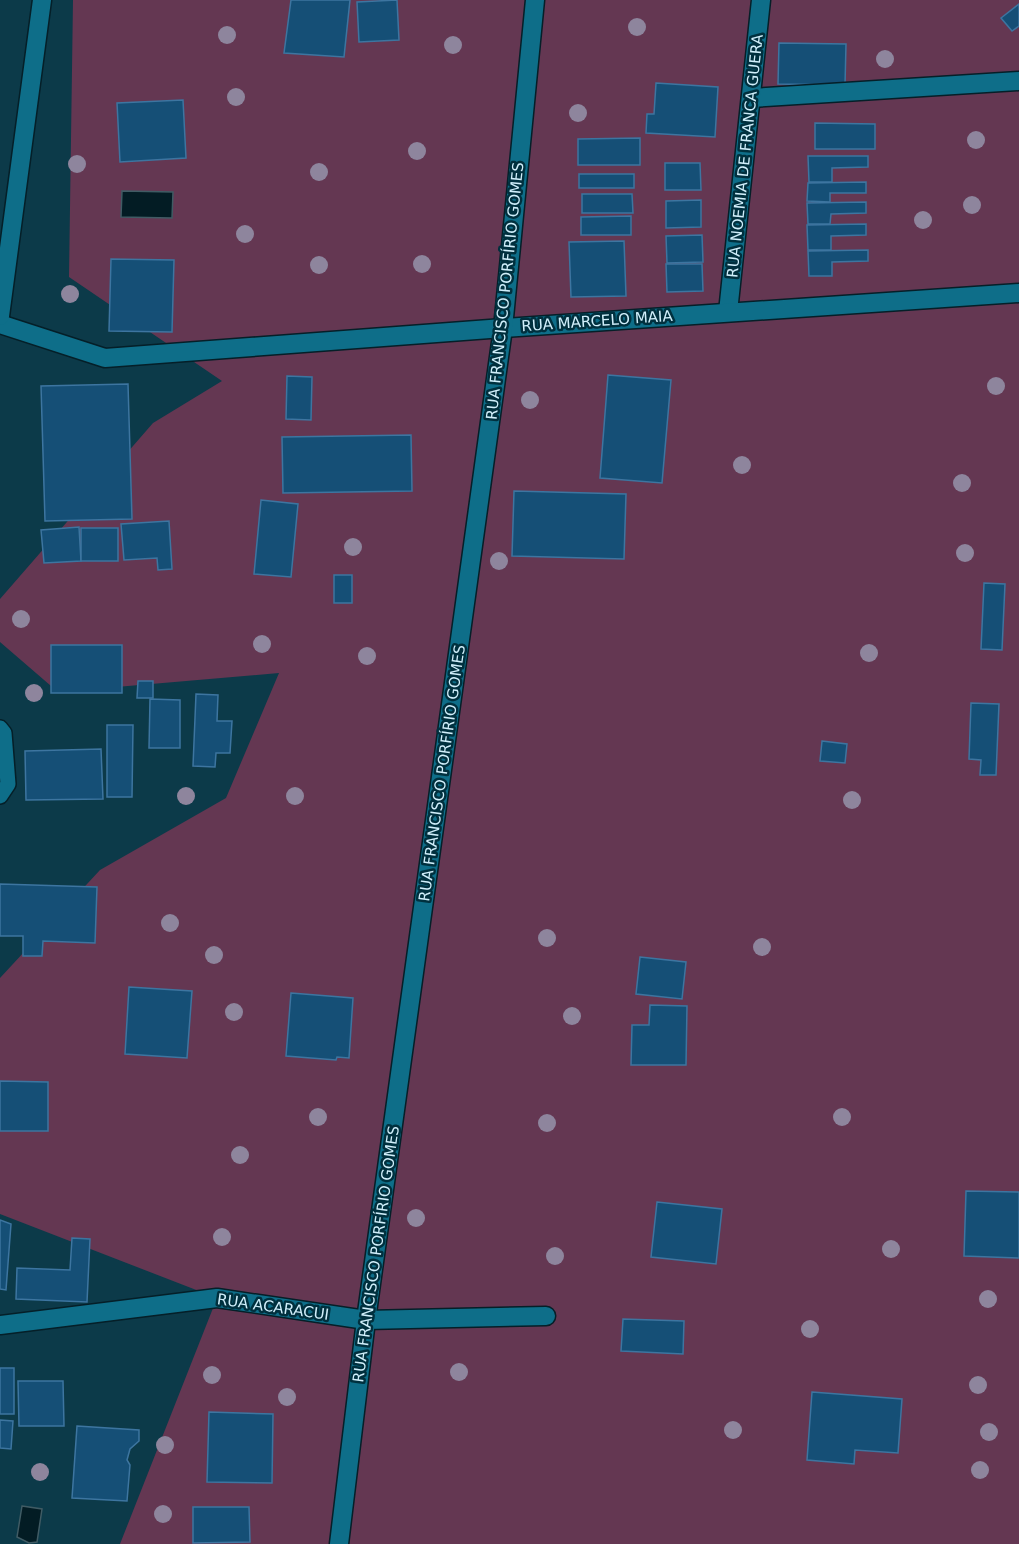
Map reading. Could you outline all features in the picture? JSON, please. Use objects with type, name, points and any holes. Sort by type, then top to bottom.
[{"type":"street","points":[[0,316],[42,0]]},
{"type":"street","name":"RUA FRANCISCO PORFÍRIO GOMES","points":[[339,1544],[366,1320],[503,328],[535,0]]},
{"type":"street","name":"RUA NOEMIA DE FRANCA GUERA","points":[[728,312],[761,0]]},
{"type":"street","points":[[751,98],[1019,81]]},
{"type":"street","name":"RUA MARCELO MAIA","points":[[0,324],[105,358],[1019,293]]},
{"type":"street","name":"RUA ACARACUI","points":[[0,1325],[218,1298],[366,1320],[546,1316]]},
{"type":"lane","points":[[0,728],[4,733],[8,784],[0,796]]},
{"type":"shaded area","points":[[73,0],[1019,0],[1019,1544],[120,1544],[217,1298],[0,1214],[0,978],[100,870],[226,798],[279,673],[58,692],[0,642],[0,599],[153,423],[222,381],[69,277]]},
{"type":"water","points":[[122,191],[173,192],[172,218],[121,217]]},
{"type":"water","points":[[22,1506],[42,1509],[37,1542],[29,1543],[17,1537]]},
{"type":"building","points":[[291,0],[350,0],[344,57],[284,53]]},
{"type":"building","points":[[397,0],[399,40],[359,42],[357,2]]},
{"type":"building","points":[[1019,4],[1019,26],[1012,31],[1001,18]]},
{"type":"building","points":[[779,43],[846,44],[845,85],[778,84]]},
{"type":"building","points":[[656,83],[718,87],[715,137],[646,133],[647,114],[654,114]]},
{"type":"building","points":[[183,100],[186,158],[120,162],[117,103]]},
{"type":"building","points":[[815,123],[875,124],[875,149],[815,149]]},
{"type":"building","points":[[640,138],[640,165],[578,165],[578,139]]},
{"type":"building","points":[[808,156],[868,156],[868,167],[832,168],[832,182],[809,182]]},
{"type":"building","points":[[665,163],[700,163],[701,190],[665,190]]},
{"type":"building","points":[[579,174],[634,174],[634,188],[579,188]]},
{"type":"building","points":[[866,182],[866,193],[830,193],[830,202],[807,201],[808,183]]},
{"type":"building","points":[[582,194],[632,194],[633,213],[582,213]]},
{"type":"building","points":[[701,200],[701,227],[666,228],[666,201]]},
{"type":"building","points":[[866,202],[866,213],[831,214],[830,224],[808,224],[807,203]]},
{"type":"building","points":[[631,216],[631,235],[581,235],[581,217]]},
{"type":"building","points":[[866,224],[866,235],[831,236],[831,250],[808,250],[807,225]]},
{"type":"building","points":[[702,235],[703,262],[667,263],[666,236]]},
{"type":"building","points":[[624,241],[626,296],[571,297],[569,242]]},
{"type":"building","points":[[868,250],[868,261],[832,262],[832,276],[809,276],[808,251]]},
{"type":"building","points":[[111,259],[174,260],[172,332],[109,331]]},
{"type":"building","points":[[666,264],[702,264],[703,291],[667,292]]},
{"type":"building","points":[[608,375],[671,380],[662,483],[600,478]]},
{"type":"building","points":[[287,376],[312,377],[311,420],[286,419]]},
{"type":"building","points":[[128,384],[132,519],[45,521],[41,386]]},
{"type":"building","points":[[411,435],[412,491],[283,493],[282,437]]},
{"type":"building","points":[[514,491],[626,494],[624,559],[512,556]]},
{"type":"building","points":[[261,500],[298,504],[291,577],[254,574]]},
{"type":"building","points":[[169,521],[172,569],[158,570],[157,558],[124,560],[121,524]]},
{"type":"building","points":[[79,527],[81,561],[44,563],[41,530]]},
{"type":"building","points":[[81,528],[118,528],[118,561],[81,561]]},
{"type":"building","points":[[334,575],[352,575],[352,603],[334,603]]},
{"type":"building","points":[[984,583],[1005,584],[1002,650],[981,649]]},
{"type":"building","points":[[51,645],[122,645],[122,693],[51,693]]},
{"type":"building","points":[[138,681],[153,681],[153,698],[137,698]]},
{"type":"building","points":[[196,694],[218,695],[217,721],[232,721],[230,753],[216,753],[215,767],[193,766]]},
{"type":"building","points":[[150,699],[180,700],[180,748],[149,748]]},
{"type":"building","points":[[971,703],[999,704],[996,775],[980,775],[981,760],[969,759]]},
{"type":"building","points":[[107,725],[133,725],[132,797],[107,797]]},
{"type":"building","points":[[822,741],[847,744],[845,763],[820,761]]},
{"type":"building","points":[[101,749],[103,799],[26,800],[25,751]]},
{"type":"building","points":[[0,884],[97,887],[95,943],[43,941],[42,956],[23,956],[23,936],[0,936]]},
{"type":"building","points":[[640,957],[686,962],[682,999],[636,994]]},
{"type":"building","points":[[129,987],[192,991],[187,1058],[125,1054]]},
{"type":"building","points":[[291,993],[353,998],[349,1058],[337,1057],[336,1060],[286,1056]]},
{"type":"building","points":[[650,1005],[687,1006],[686,1065],[631,1065],[632,1025],[649,1025]]},
{"type":"building","points":[[0,1081],[48,1082],[48,1131],[0,1131]]},
{"type":"building","points":[[966,1191],[1019,1192],[1019,1258],[964,1256]]},
{"type":"building","points":[[657,1202],[722,1209],[716,1264],[651,1257]]},
{"type":"building","points":[[0,1220],[11,1224],[6,1290],[0,1289]]},
{"type":"building","points":[[72,1238],[90,1239],[87,1302],[16,1299],[17,1268],[70,1270]]},
{"type":"building","points":[[623,1319],[684,1321],[683,1354],[621,1351]]},
{"type":"building","points":[[0,1368],[14,1368],[14,1414],[0,1414]]},
{"type":"building","points":[[18,1381],[63,1381],[64,1426],[19,1426]]},
{"type":"building","points":[[812,1392],[902,1399],[898,1453],[855,1450],[854,1464],[807,1460]]},
{"type":"building","points":[[209,1412],[273,1414],[272,1483],[207,1482]]},
{"type":"building","points":[[0,1420],[13,1421],[11,1449],[0,1448]]},
{"type":"building","points":[[77,1426],[139,1430],[139,1441],[130,1449],[127,1460],[130,1465],[127,1501],[72,1498]]},
{"type":"building","points":[[193,1507],[249,1507],[250,1542],[193,1543]]}]
